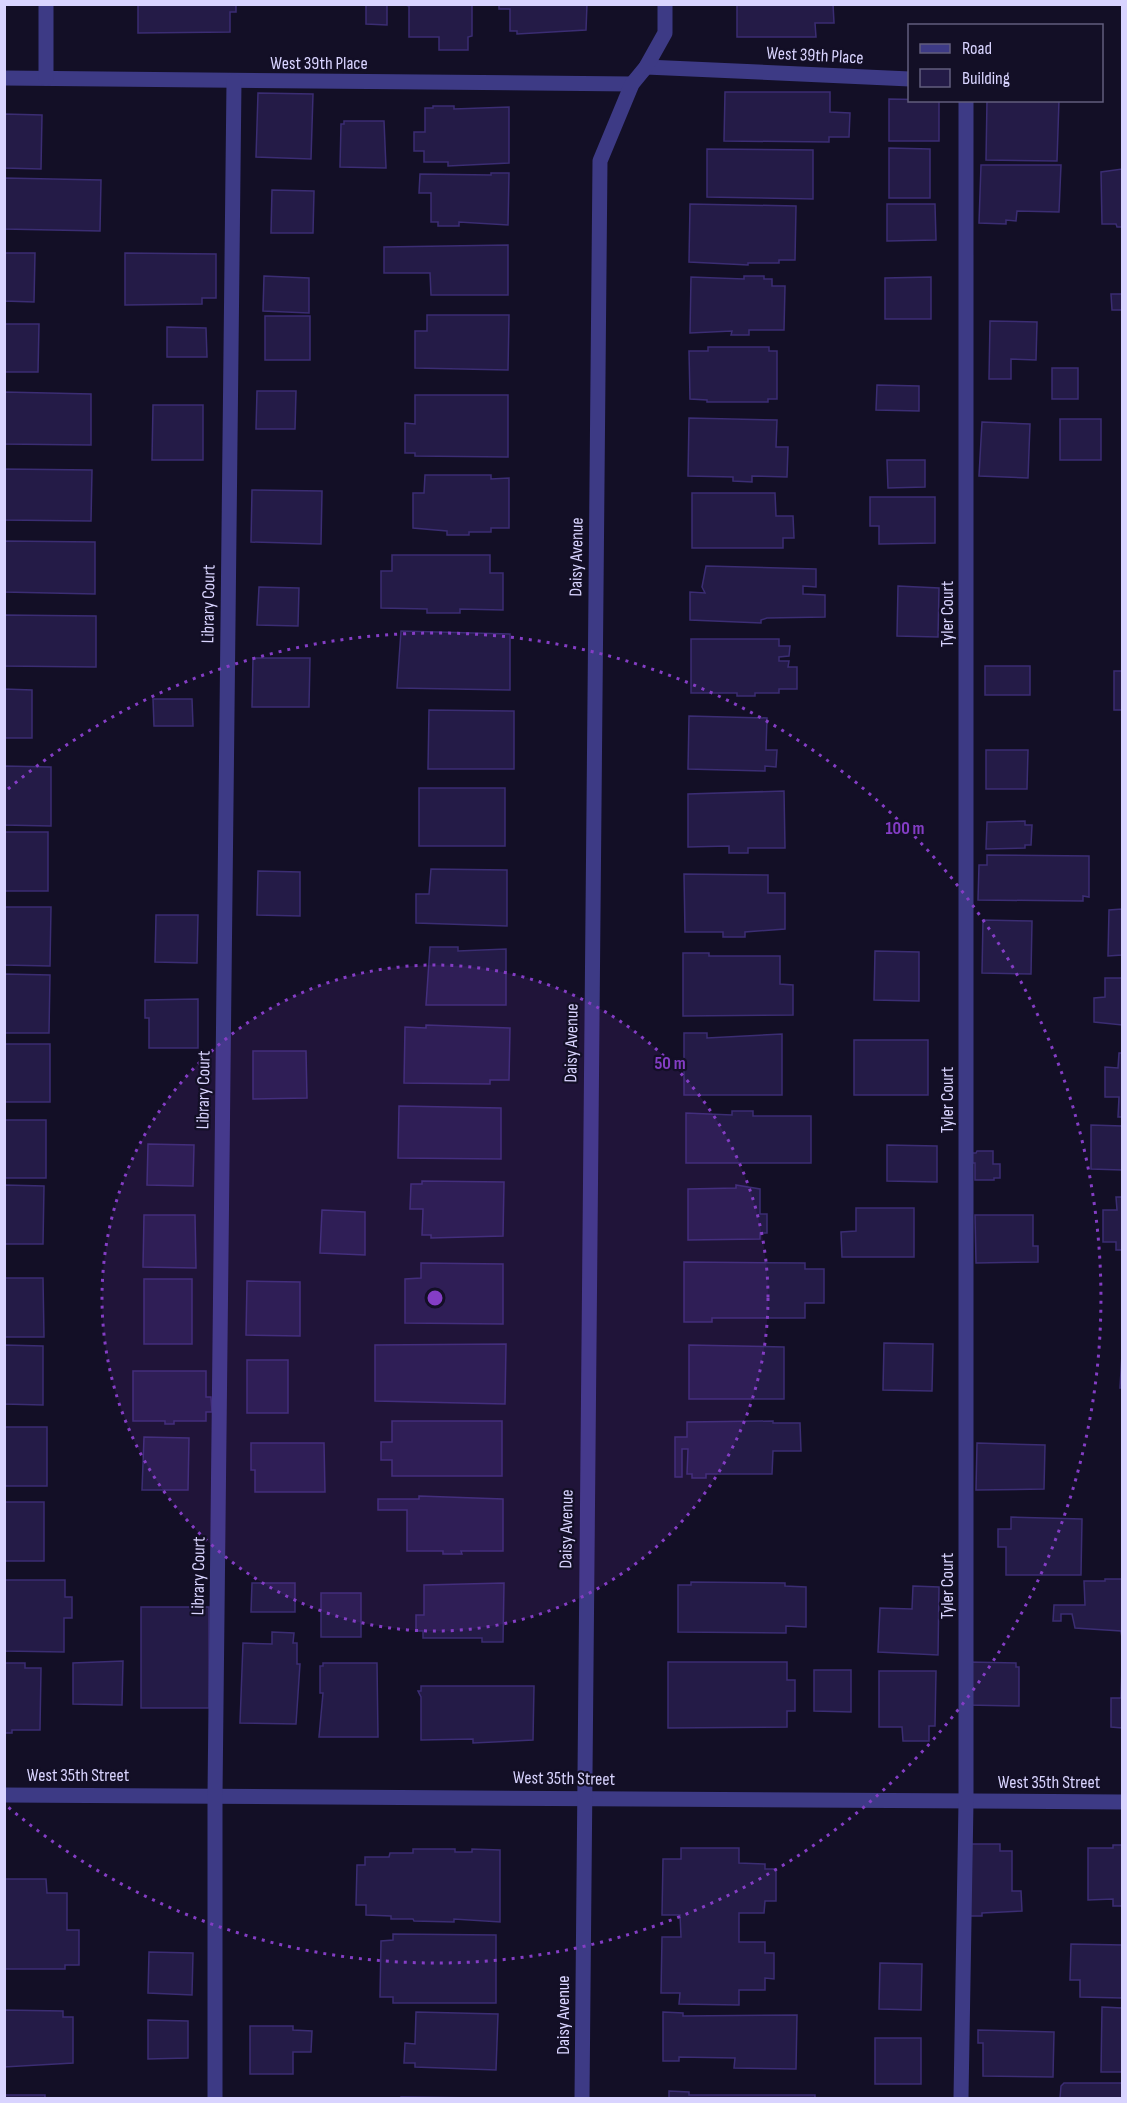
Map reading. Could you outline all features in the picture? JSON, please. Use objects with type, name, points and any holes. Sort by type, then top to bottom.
[{"type":"street","points":[[46,4],[46,78]]},
{"type":"street","name":"Daisy Avenue","points":[[582,2098],[600,161],[632,84],[646,68],[665,33],[665,4]]},
{"type":"street","name":"West 39th Place","points":[[646,68],[908,79]]},
{"type":"street","name":"West 39th Place","points":[[4,78],[632,84]]},
{"type":"street","name":"Library Court","points":[[214,2098],[215,1795],[234,81]]},
{"type":"street","name":"Tyler Court","points":[[961,2098],[966,1802],[966,102]]},
{"type":"street","name":"West 35th Street","points":[[4,1795],[1122,1802]]},
{"type":"building","points":[[138,4],[236,4],[236,12],[230,12],[230,32],[138,33]]},
{"type":"building","points":[[366,4],[387,4],[387,25],[366,24]]},
{"type":"building","points":[[402,4],[472,4],[472,36],[468,37],[468,50],[439,50],[439,37],[409,37],[409,6]]},
{"type":"building","points":[[499,4],[587,4],[586,30],[517,34],[517,31],[510,31],[510,9],[499,9]]},
{"type":"building","points":[[737,4],[833,4],[834,23],[815,23],[816,37],[737,37]]},
{"type":"building","points":[[725,92],[830,92],[830,112],[850,113],[849,137],[829,137],[829,142],[724,141]]},
{"type":"building","points":[[258,93],[313,94],[311,159],[256,157]]},
{"type":"building","points":[[889,99],[908,99],[908,102],[939,102],[939,141],[889,141]]},
{"type":"building","points":[[987,102],[1059,102],[1057,161],[986,160]]},
{"type":"building","points":[[433,106],[454,106],[454,109],[509,107],[509,163],[448,166],[448,162],[424,162],[424,151],[414,151],[414,132],[425,132],[425,108],[433,108]]},
{"type":"building","points":[[4,114],[42,115],[41,169],[4,168]]},
{"type":"building","points":[[344,121],[384,121],[386,168],[340,167],[341,124],[344,124]]},
{"type":"building","points":[[889,148],[930,149],[930,198],[889,198]]},
{"type":"building","points":[[707,149],[813,150],[813,199],[707,197]]},
{"type":"building","points":[[981,165],[1061,165],[1059,212],[1017,211],[1016,221],[1006,220],[1006,224],[979,223]]},
{"type":"building","points":[[1122,169],[1122,227],[1117,227],[1116,224],[1102,224],[1101,172]]},
{"type":"building","points":[[491,173],[509,173],[508,225],[459,222],[459,226],[438,226],[438,222],[431,222],[431,193],[419,193],[420,174],[491,175]]},
{"type":"building","points":[[4,178],[101,180],[100,231],[4,229]]},
{"type":"building","points":[[272,190],[314,191],[313,233],[271,233]]},
{"type":"building","points":[[690,204],[796,206],[795,260],[779,260],[779,263],[748,263],[748,265],[689,262]]},
{"type":"building","points":[[887,204],[935,204],[936,240],[887,241]]},
{"type":"building","points":[[508,245],[508,295],[431,295],[430,273],[384,273],[384,247]]},
{"type":"building","points":[[4,253],[35,253],[34,302],[4,301]]},
{"type":"building","points":[[125,253],[216,254],[216,298],[202,298],[202,304],[125,305]]},
{"type":"building","points":[[264,276],[309,278],[309,313],[263,311]]},
{"type":"building","points":[[744,276],[764,276],[764,279],[772,279],[772,286],[785,286],[784,330],[749,330],[749,335],[731,335],[732,331],[690,333],[691,277],[744,279]]},
{"type":"building","points":[[931,277],[931,319],[885,319],[885,278]]},
{"type":"building","points":[[1111,294],[1122,294],[1122,310],[1112,310]]},
{"type":"building","points":[[427,315],[509,315],[508,370],[415,368],[415,331],[427,331]]},
{"type":"building","points":[[265,316],[310,316],[310,360],[265,360]]},
{"type":"building","points":[[990,321],[1037,322],[1036,360],[1011,359],[1011,379],[989,379]]},
{"type":"building","points":[[4,324],[39,324],[38,372],[4,372]]},
{"type":"building","points":[[167,327],[206,328],[207,357],[167,357]]},
{"type":"building","points":[[708,347],[769,347],[769,351],[777,351],[777,399],[768,399],[768,402],[707,402],[707,400],[690,399],[689,351],[708,351]]},
{"type":"building","points":[[1052,368],[1078,368],[1078,399],[1052,399]]},
{"type":"building","points":[[877,385],[919,386],[919,411],[876,410]]},
{"type":"building","points":[[257,391],[296,391],[295,429],[256,429]]},
{"type":"building","points":[[4,392],[91,394],[91,445],[4,444]]},
{"type":"building","points":[[415,395],[508,395],[508,457],[415,456],[415,453],[405,453],[405,423],[415,424]]},
{"type":"building","points":[[153,405],[203,405],[203,460],[152,460]]},
{"type":"building","points":[[689,418],[777,420],[776,447],[788,447],[787,477],[752,476],[752,482],[733,481],[733,477],[688,476]]},
{"type":"building","points":[[1060,419],[1101,419],[1101,460],[1060,460]]},
{"type":"building","points":[[982,422],[1030,424],[1028,478],[979,476]]},
{"type":"building","points":[[887,460],[925,460],[925,487],[888,488]]},
{"type":"building","points":[[4,469],[92,470],[91,521],[4,520]]},
{"type":"building","points":[[425,475],[491,475],[491,479],[509,478],[509,528],[491,528],[491,532],[469,532],[469,535],[447,535],[447,531],[413,528],[413,493],[424,493]]},
{"type":"building","points":[[252,490],[322,491],[321,544],[251,542]]},
{"type":"building","points":[[692,493],[775,493],[776,516],[793,516],[794,538],[783,538],[783,548],[692,548]]},
{"type":"building","points":[[870,497],[935,497],[935,543],[879,544],[879,526],[870,526]]},
{"type":"building","points":[[4,541],[95,542],[95,594],[4,592]]},
{"type":"building","points":[[392,555],[490,555],[490,573],[503,573],[503,610],[460,609],[460,613],[427,613],[427,609],[381,608],[381,571],[392,571]]},
{"type":"building","points":[[706,566],[816,569],[816,587],[803,586],[803,594],[825,595],[825,617],[767,618],[761,620],[761,623],[690,620],[690,592],[705,593],[702,587]]},
{"type":"building","points":[[898,586],[939,588],[938,637],[897,636]]},
{"type":"building","points":[[259,587],[299,588],[298,626],[257,625]]},
{"type":"building","points":[[4,615],[96,616],[96,667],[4,666]]},
{"type":"building","points":[[401,631],[510,634],[510,690],[397,688]]},
{"type":"building","points":[[691,639],[779,639],[779,646],[790,646],[789,656],[779,657],[779,661],[789,661],[788,667],[797,667],[797,689],[779,689],[779,693],[755,693],[755,696],[737,696],[737,693],[691,693]]},
{"type":"building","points":[[253,658],[310,658],[309,707],[252,707]]},
{"type":"building","points":[[985,666],[1030,666],[1030,695],[985,695]]},
{"type":"building","points":[[1114,671],[1122,671],[1122,710],[1114,710]]},
{"type":"building","points":[[4,689],[32,690],[32,738],[4,738]]},
{"type":"building","points":[[153,699],[192,699],[193,726],[154,726]]},
{"type":"building","points":[[429,710],[514,711],[514,769],[428,769]]},
{"type":"building","points":[[689,716],[767,718],[766,750],[777,750],[776,767],[765,766],[765,771],[688,769]]},
{"type":"building","points":[[986,750],[1028,750],[1027,789],[986,789]]},
{"type":"building","points":[[4,766],[51,767],[51,826],[4,825]]},
{"type":"building","points":[[419,788],[505,788],[505,846],[419,846]]},
{"type":"building","points":[[784,791],[785,848],[748,848],[748,853],[729,853],[729,846],[688,847],[688,794]]},
{"type":"building","points":[[1025,821],[1025,825],[1032,825],[1031,845],[1025,845],[1025,848],[986,849],[987,822]]},
{"type":"building","points":[[4,832],[48,832],[48,891],[4,891]]},
{"type":"building","points":[[987,855],[1089,856],[1089,897],[1083,896],[1083,901],[978,900],[979,865],[987,865]]},
{"type":"building","points":[[431,869],[507,870],[507,926],[416,923],[416,894],[429,894]]},
{"type":"building","points":[[258,871],[300,872],[300,916],[257,915]]},
{"type":"building","points":[[684,874],[768,875],[768,893],[785,893],[785,929],[745,932],[745,937],[723,937],[723,932],[685,932]]},
{"type":"building","points":[[4,907],[51,907],[50,966],[4,965]]},
{"type":"building","points":[[1122,909],[1122,955],[1108,956],[1109,910]]},
{"type":"building","points":[[156,915],[198,915],[197,963],[155,962]]},
{"type":"building","points":[[983,920],[1032,921],[1031,974],[982,973]]},
{"type":"building","points":[[430,947],[458,947],[458,951],[506,949],[506,1005],[426,1005]]},
{"type":"building","points":[[875,951],[919,952],[919,1001],[874,1000]]},
{"type":"building","points":[[683,953],[709,953],[709,956],[780,956],[780,984],[793,985],[793,1015],[683,1016]]},
{"type":"building","points":[[4,974],[50,975],[49,1033],[4,1033]]},
{"type":"building","points":[[1105,978],[1122,978],[1122,1025],[1094,1022],[1094,998],[1105,997]]},
{"type":"building","points":[[198,999],[198,1048],[149,1048],[149,1018],[145,1018],[145,1000]]},
{"type":"building","points":[[426,1025],[510,1028],[509,1080],[490,1080],[490,1084],[404,1083],[405,1027],[426,1028]]},
{"type":"building","points":[[684,1033],[707,1033],[707,1038],[782,1034],[782,1095],[684,1095]]},
{"type":"building","points":[[854,1040],[928,1040],[928,1095],[854,1095]]},
{"type":"building","points":[[4,1044],[50,1044],[50,1102],[4,1102]]},
{"type":"building","points":[[253,1051],[306,1051],[307,1098],[253,1099]]},
{"type":"building","points":[[1119,1053],[1122,1053],[1122,1117],[1118,1117],[1119,1097],[1105,1097],[1105,1067],[1118,1068]]},
{"type":"building","points":[[399,1106],[501,1108],[501,1159],[398,1158]]},
{"type":"building","points":[[732,1111],[753,1111],[753,1116],[811,1116],[811,1163],[686,1163],[686,1113],[732,1115]]},
{"type":"building","points":[[4,1120],[46,1120],[46,1178],[4,1178]]},
{"type":"building","points":[[1091,1125],[1122,1126],[1122,1170],[1091,1169]]},
{"type":"building","points":[[148,1144],[194,1145],[193,1186],[147,1185]]},
{"type":"building","points":[[887,1145],[937,1146],[937,1182],[887,1181]]},
{"type":"building","points":[[993,1151],[993,1164],[1000,1164],[1000,1178],[975,1180],[975,1163],[970,1163],[970,1153]]},
{"type":"building","points":[[422,1181],[504,1182],[503,1236],[431,1238],[431,1235],[422,1235],[423,1209],[410,1209],[411,1184],[422,1184]]},
{"type":"building","points":[[4,1185],[44,1186],[43,1244],[4,1244]]},
{"type":"building","points":[[736,1185],[760,1189],[760,1214],[767,1214],[767,1233],[760,1233],[760,1239],[688,1240],[688,1189],[736,1188]]},
{"type":"building","points":[[1116,1197],[1122,1197],[1122,1250],[1116,1250],[1116,1242],[1103,1242],[1103,1210],[1117,1210]]},
{"type":"building","points":[[856,1208],[914,1208],[914,1257],[842,1257],[841,1232],[856,1231]]},
{"type":"building","points":[[322,1210],[365,1212],[365,1255],[320,1253]]},
{"type":"building","points":[[144,1215],[195,1215],[196,1268],[143,1267]]},
{"type":"building","points":[[975,1215],[1033,1215],[1033,1246],[1038,1246],[1038,1262],[976,1263]]},
{"type":"building","points":[[684,1262],[805,1263],[805,1269],[824,1269],[824,1303],[805,1303],[805,1318],[712,1318],[712,1322],[684,1322]]},
{"type":"building","points":[[421,1263],[503,1264],[503,1324],[405,1323],[405,1279],[421,1278]]},
{"type":"building","points":[[4,1278],[43,1278],[44,1337],[4,1337]]},
{"type":"building","points":[[144,1279],[192,1279],[192,1344],[144,1344]]},
{"type":"building","points":[[247,1281],[300,1282],[300,1336],[246,1335]]},
{"type":"building","points":[[884,1343],[933,1344],[932,1391],[883,1390]]},
{"type":"building","points":[[506,1344],[505,1404],[375,1401],[375,1345]]},
{"type":"building","points":[[4,1345],[43,1346],[43,1405],[4,1404]]},
{"type":"building","points":[[689,1345],[784,1347],[784,1399],[689,1399]]},
{"type":"building","points":[[1122,1354],[1122,1388],[1120,1388]]},
{"type":"building","points":[[247,1360],[288,1360],[288,1413],[247,1413]]},
{"type":"building","points":[[133,1371],[206,1371],[206,1397],[211,1397],[212,1412],[206,1412],[206,1421],[174,1421],[174,1424],[165,1424],[165,1421],[133,1421]]},
{"type":"building","points":[[392,1421],[502,1421],[502,1476],[392,1476],[392,1460],[381,1460],[381,1442],[392,1442]]},
{"type":"building","points":[[773,1421],[773,1423],[800,1423],[801,1451],[773,1451],[772,1474],[706,1474],[706,1478],[692,1478],[692,1474],[687,1474],[688,1449],[682,1449],[682,1477],[675,1477],[675,1437],[687,1437],[687,1422]]},
{"type":"building","points":[[4,1427],[47,1427],[47,1486],[4,1486]]},
{"type":"building","points":[[144,1437],[189,1438],[188,1490],[142,1490]]},
{"type":"building","points":[[251,1443],[324,1443],[325,1492],[255,1492],[255,1470],[251,1470]]},
{"type":"building","points":[[977,1443],[1045,1445],[1044,1489],[976,1490]]},
{"type":"building","points":[[419,1496],[503,1499],[503,1551],[461,1551],[462,1554],[443,1554],[443,1551],[407,1551],[407,1510],[378,1510],[378,1499],[419,1499]]},
{"type":"building","points":[[4,1502],[44,1502],[44,1561],[4,1561]]},
{"type":"building","points":[[1011,1517],[1082,1519],[1081,1575],[1006,1575],[1006,1547],[998,1547],[998,1529],[1011,1529]]},
{"type":"building","points":[[1105,1579],[1122,1579],[1122,1638],[1121,1631],[1075,1628],[1072,1614],[1061,1614],[1061,1621],[1053,1621],[1054,1605],[1085,1605],[1084,1581],[1105,1581]]},
{"type":"building","points":[[4,1580],[65,1580],[65,1597],[72,1597],[72,1618],[64,1618],[64,1652],[4,1651]]},
{"type":"building","points":[[691,1582],[785,1583],[785,1586],[806,1587],[806,1627],[786,1626],[786,1633],[678,1632],[678,1585],[691,1585]]},
{"type":"building","points":[[252,1583],[295,1583],[295,1612],[251,1612]]},
{"type":"building","points":[[504,1583],[503,1642],[482,1642],[482,1638],[423,1638],[423,1631],[416,1631],[416,1615],[424,1615],[424,1585]]},
{"type":"building","points":[[913,1586],[939,1587],[938,1655],[878,1652],[880,1608],[912,1609]]},
{"type":"building","points":[[321,1593],[361,1593],[361,1637],[321,1637]]},
{"type":"building","points":[[141,1607],[209,1607],[209,1708],[141,1708]]},
{"type":"building","points":[[272,1632],[294,1633],[293,1643],[297,1643],[297,1664],[300,1664],[296,1724],[240,1723],[243,1643],[272,1644]]},
{"type":"building","points":[[123,1661],[122,1705],[73,1704],[73,1663]]},
{"type":"building","points":[[668,1662],[787,1662],[787,1680],[795,1680],[795,1711],[787,1711],[787,1727],[668,1728]]},
{"type":"building","points":[[968,1662],[1016,1663],[1016,1667],[1019,1667],[1019,1706],[967,1705]]},
{"type":"building","points":[[4,1663],[25,1663],[25,1668],[41,1668],[40,1730],[12,1730],[12,1733],[4,1733]]},
{"type":"building","points":[[323,1663],[377,1663],[378,1737],[319,1737],[323,1693],[320,1693],[320,1666],[323,1666]]},
{"type":"building","points":[[1122,1667],[1122,1728],[1111,1727],[1111,1698],[1121,1698]]},
{"type":"building","points":[[814,1670],[851,1670],[851,1712],[814,1711]]},
{"type":"building","points":[[879,1671],[936,1671],[935,1726],[929,1726],[929,1741],[903,1741],[902,1727],[879,1727]]},
{"type":"building","points":[[421,1686],[534,1686],[533,1740],[473,1743],[473,1739],[421,1740],[421,1697],[418,1691],[421,1691]]},
{"type":"building","points":[[966,1844],[1000,1844],[1000,1851],[1012,1851],[1012,1891],[1021,1891],[1022,1911],[969,1916]]},
{"type":"building","points":[[1113,1845],[1122,1845],[1122,1906],[1113,1906],[1113,1899],[1088,1900],[1088,1848],[1113,1848]]},
{"type":"building","points":[[681,1848],[739,1848],[739,1863],[765,1864],[765,1869],[776,1869],[776,1901],[765,1901],[764,1913],[739,1913],[739,1942],[765,1942],[765,1953],[774,1953],[774,1979],[765,1978],[765,1990],[739,1990],[739,2005],[679,2004],[680,1993],[661,1993],[662,1937],[681,1937],[680,1915],[662,1915],[663,1859],[681,1859]]},
{"type":"building","points":[[413,1849],[455,1849],[455,1852],[472,1852],[472,1849],[500,1850],[500,1922],[454,1919],[454,1922],[414,1921],[413,1919],[391,1919],[391,1916],[366,1915],[366,1905],[356,1905],[357,1865],[365,1865],[365,1857],[389,1857],[390,1853],[413,1853]]},
{"type":"building","points":[[4,1879],[46,1879],[47,1893],[67,1893],[67,1930],[79,1930],[79,1965],[65,1965],[65,1969],[4,1969]]},
{"type":"building","points":[[393,1934],[496,1935],[496,2003],[393,2003],[393,1997],[380,1997],[381,1941],[393,1940]]},
{"type":"building","points":[[1071,1944],[1122,1945],[1122,1998],[1080,1997],[1080,1980],[1070,1980]]},
{"type":"building","points":[[149,1952],[193,1953],[192,1995],[148,1993]]},
{"type":"building","points":[[880,1963],[922,1964],[921,2010],[879,2009]]},
{"type":"building","points":[[1102,2007],[1122,2008],[1122,2072],[1101,2072]]},
{"type":"building","points":[[4,2010],[63,2011],[63,2017],[73,2017],[73,2063],[4,2067]]},
{"type":"building","points":[[416,2012],[498,2014],[496,2070],[415,2067],[415,2063],[404,2063],[405,2043],[415,2044]]},
{"type":"building","points":[[663,2012],[683,2013],[683,2016],[797,2015],[796,2069],[734,2068],[735,2058],[679,2057],[679,2061],[663,2061]]},
{"type":"building","points":[[148,2020],[188,2021],[188,2058],[148,2059]]},
{"type":"building","points":[[250,2026],[293,2026],[293,2030],[312,2031],[311,2052],[293,2052],[293,2074],[250,2074]]},
{"type":"building","points":[[978,2030],[1054,2032],[1053,2077],[983,2076],[983,2043],[978,2043]]},
{"type":"building","points":[[875,2038],[921,2038],[921,2084],[875,2084]]},
{"type":"building","points":[[1064,2083],[1122,2083],[1122,2098],[1060,2098],[1061,2086]]},
{"type":"building","points":[[669,2091],[689,2092],[689,2095],[815,2095],[815,2098],[669,2098]]},
{"type":"building","points":[[4,2095],[45,2095],[45,2098],[4,2098]]},
{"type":"building","points":[[401,2097],[482,2098],[401,2098]]}]
